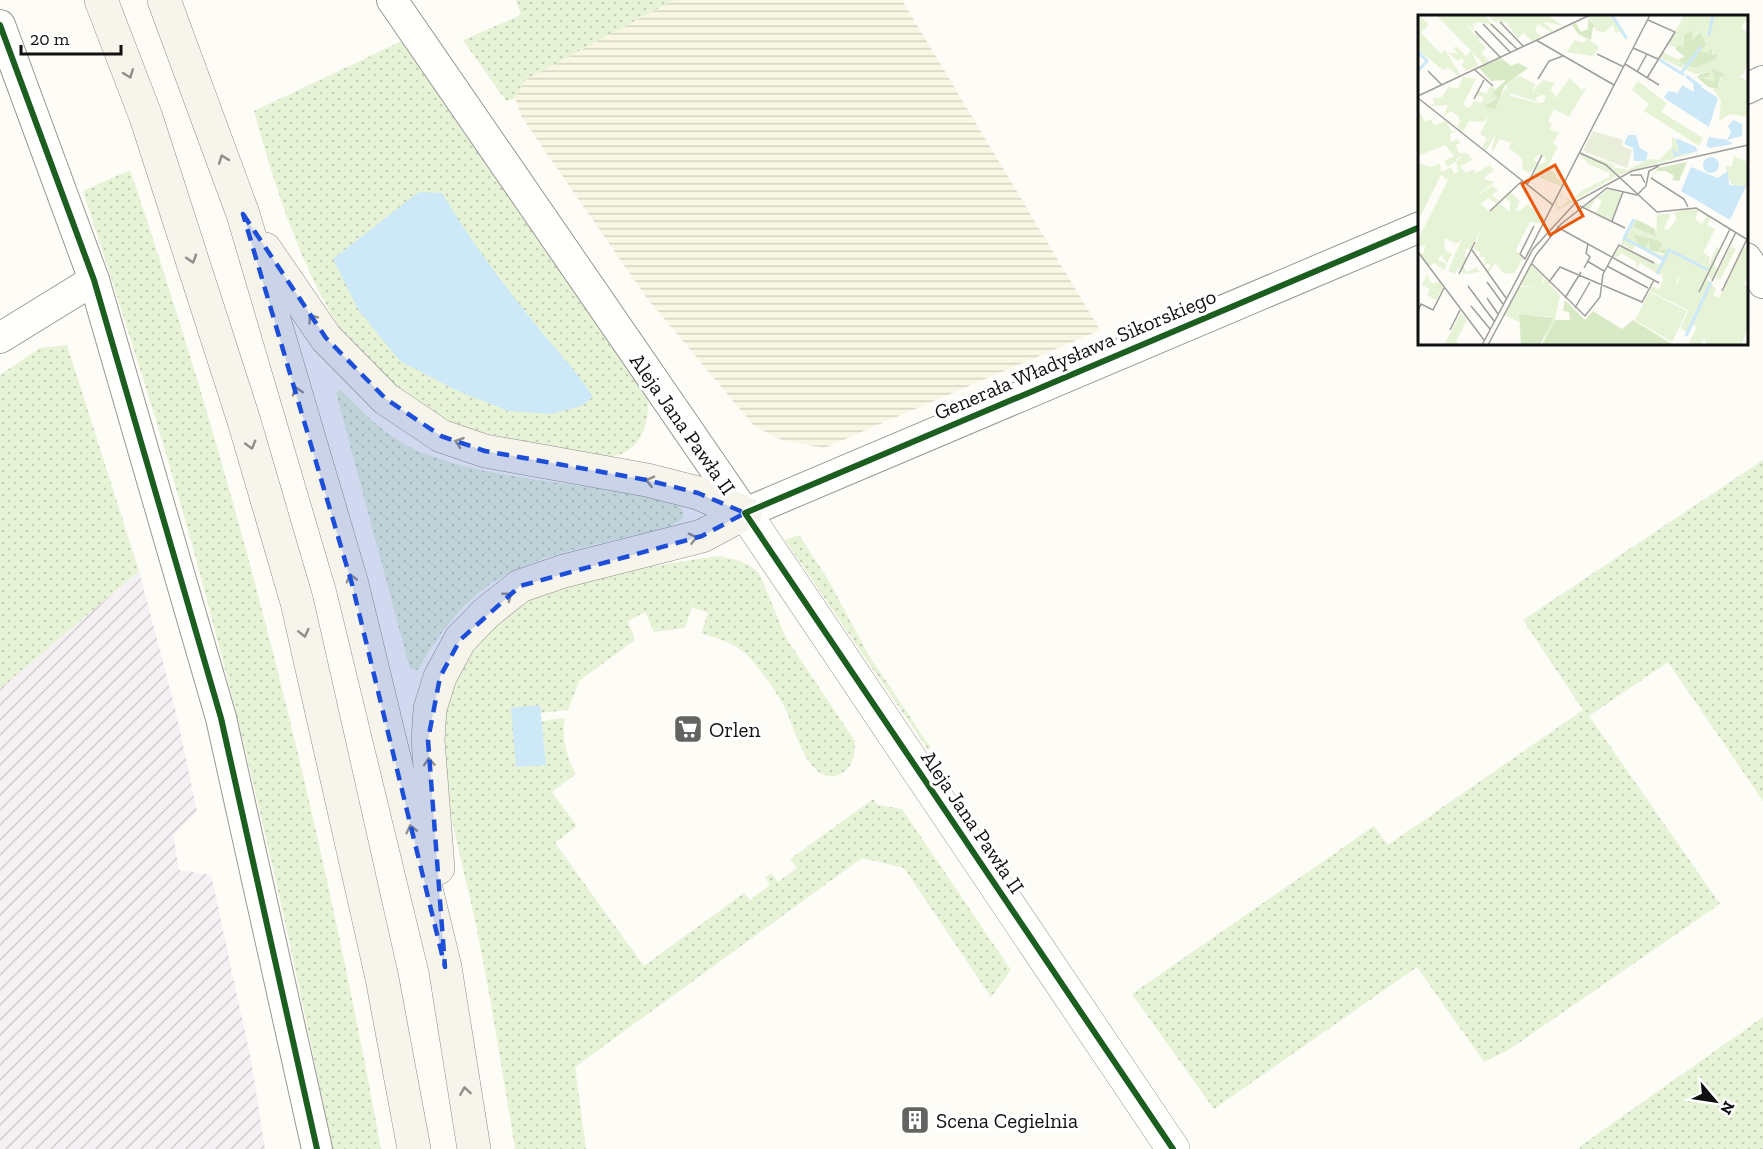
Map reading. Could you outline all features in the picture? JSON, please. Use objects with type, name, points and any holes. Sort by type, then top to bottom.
[{"type":"main road","points":[[101,0],[146,117],[226,364],[297,602],[382,978],[414,1149]]},
{"type":"main road","points":[[164,0],[243,214],[352,584],[445,967],[474,1149]]},
{"type":"main road","points":[[243,214],[282,277],[326,338],[386,399],[441,436],[485,451],[698,493],[745,513]]},
{"type":"main road","points":[[445,967],[428,740],[430,709],[440,677],[460,640],[486,613],[520,586],[564,571],[702,536],[745,513]]},
{"type":"street","name":"Aleja Jana Pawła II","points":[[392,0],[745,513],[1173,1149]]},
{"type":"street","points":[[0,25],[94,280],[220,718],[317,1149]]},
{"type":"street","points":[[1748,87],[1763,81]]},
{"type":"street","name":"Generała Władysława Sikorskiego","points":[[745,513],[1418,227]]},
{"type":"street","points":[[1748,261],[1763,283]]},
{"type":"street","points":[[0,338],[94,280]]},
{"type":"highlighted area","points":[[243,214],[326,338],[386,399],[441,436],[485,451],[647,480],[698,493],[745,513],[702,536],[520,586],[460,640],[440,677],[428,740],[445,967],[352,584]]},
{"type":"shaded area","points":[[674,0],[902,0],[1100,330],[824,448],[782,440],[754,426],[646,297],[521,116],[515,98],[525,80]]},
{"type":"shaded area","points":[[139,571],[175,708],[197,811],[173,835],[179,870],[211,875],[251,1060],[265,1149],[0,1149],[0,689]]},
{"type":"green space","points":[[516,0],[674,0],[525,80],[515,98],[506,101],[463,40],[521,15]]},
{"type":"green space","points":[[402,41],[646,389],[648,409],[644,429],[640,438],[625,452],[615,456],[605,456],[563,450],[466,428],[436,415],[390,385],[358,353],[318,290],[287,217],[254,111]]},
{"type":"green space","points":[[130,170],[207,411],[274,655],[331,901],[381,1149],[332,1149],[269,849],[214,626],[155,416],[83,191]]},
{"type":"green space","points":[[67,345],[139,571],[0,689],[0,375],[40,348]]},
{"type":"green space","points":[[340,389],[389,434],[423,453],[489,472],[659,497],[678,504],[682,509],[683,518],[670,527],[580,548],[513,571],[483,589],[461,609],[433,645],[418,670],[410,669],[336,393]]},
{"type":"green space","points":[[1763,460],[1763,801],[1668,662],[1589,716],[1720,904],[1510,1049],[1484,1062],[1417,967],[1214,1109],[1132,994],[1374,826],[1388,845],[1583,710],[1523,620]]},
{"type":"green space","points":[[799,535],[829,581],[868,654],[931,748],[928,750],[785,540]]},
{"type":"green space","points":[[720,556],[747,564],[760,575],[786,638],[855,741],[851,763],[842,773],[830,776],[820,773],[812,765],[804,754],[782,702],[755,664],[745,653],[734,646],[701,633],[708,613],[692,607],[685,628],[654,632],[645,612],[628,621],[635,640],[579,681],[568,710],[541,713],[540,705],[546,765],[542,721],[565,718],[566,747],[576,774],[552,792],[577,826],[555,843],[644,966],[744,893],[750,900],[770,885],[765,877],[771,873],[778,882],[797,868],[790,859],[873,799],[878,805],[902,809],[1011,970],[991,997],[904,868],[862,858],[575,1067],[586,1149],[515,1149],[476,925],[448,797],[443,746],[444,720],[452,686],[468,654],[479,640],[504,615],[525,601],[612,575]]},
{"type":"green space","points":[[1763,1017],[1763,1149],[1580,1149],[1579,1147]]},
{"type":"water","points":[[419,192],[442,193],[499,277],[593,397],[581,406],[552,414],[508,411],[458,391],[400,361],[359,311],[333,259]]},
{"type":"water","points":[[540,705],[546,765],[516,767],[511,708]]},
{"type":"cycle path","points":[[0,25],[94,280],[221,718],[317,1149]]},
{"type":"cycle path","points":[[1173,1149],[745,513],[1418,228]]},
{"type":"place","name":"Orlen","points":[[688,729]]},
{"type":"place","name":"Scena Cegielnia","points":[[915,1120]]}]
